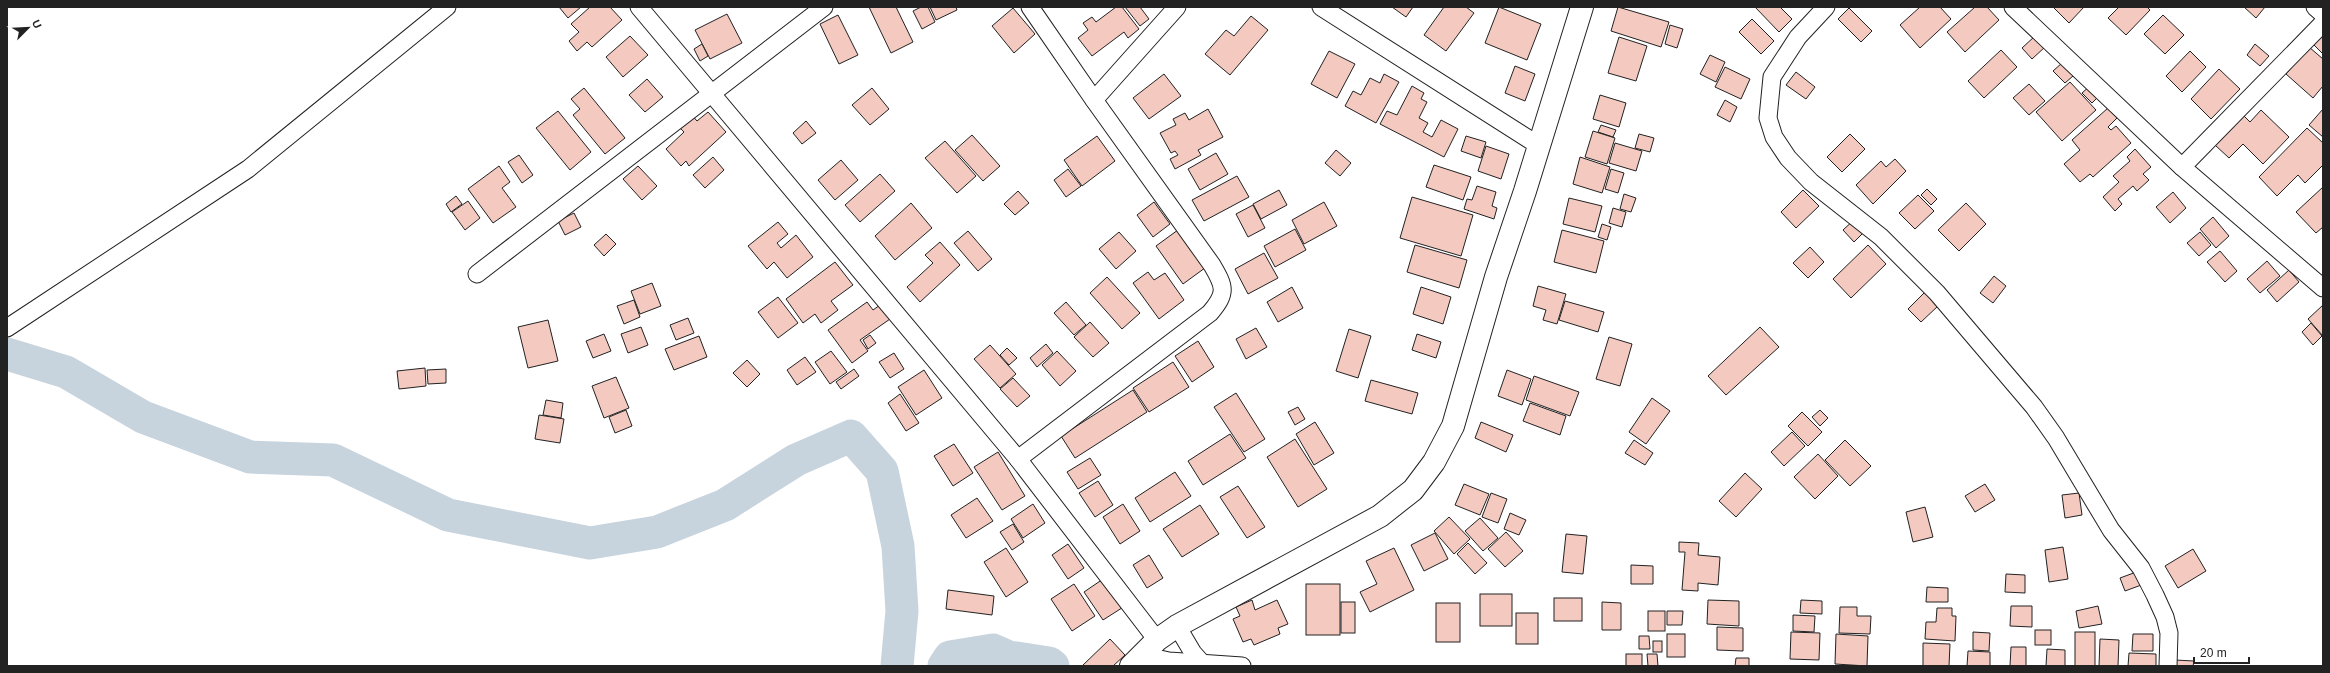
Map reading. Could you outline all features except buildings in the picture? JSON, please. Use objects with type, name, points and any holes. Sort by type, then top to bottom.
[{"type":"highway","points":[[1136,661],[1157,640],[1177,626],[1380,516],[1413,490],[1434,462],[1453,426],[1496,277],[1525,191],[1582,7]]},
{"type":"street","points":[[13,324],[248,169],[447,7]]},
{"type":"street","points":[[639,7],[1018,459],[1157,640]]},
{"type":"street","points":[[477,274],[824,7]]},
{"type":"street","points":[[1018,459],[1210,313],[1219,302],[1223,292],[1222,282],[1212,265],[1094,100],[1030,7]]},
{"type":"street","points":[[1094,100],[1177,7]]},
{"type":"street","points":[[1321,7],[1538,145]]},
{"type":"street","points":[[1826,7],[1798,37],[1772,77],[1768,118],[1774,137],[1788,158],[1811,182],[1881,237],[1937,293],[2034,408],[2056,438],[2112,530],[2141,568],[2165,617],[2169,633],[2168,666]]},
{"type":"street","points":[[2012,7],[2182,167],[2323,288]]},
{"type":"street","points":[[2315,7],[2323,14]]},
{"type":"street","points":[[2182,167],[2323,23]]},
{"type":"street","points":[[1177,626],[1193,653],[1201,662]]},
{"type":"street","points":[[1136,661],[1201,662],[1242,666]]},
{"type":"waterway","points":[[7,354],[66,372],[143,417],[250,457],[333,460],[448,515],[590,543],[657,532],[725,505],[796,460],[851,436],[882,471],[898,546],[902,611],[897,666]]},
{"type":"waterway","points":[[944,666],[950,657],[993,650],[1009,657],[1049,663],[1053,666]]}]
